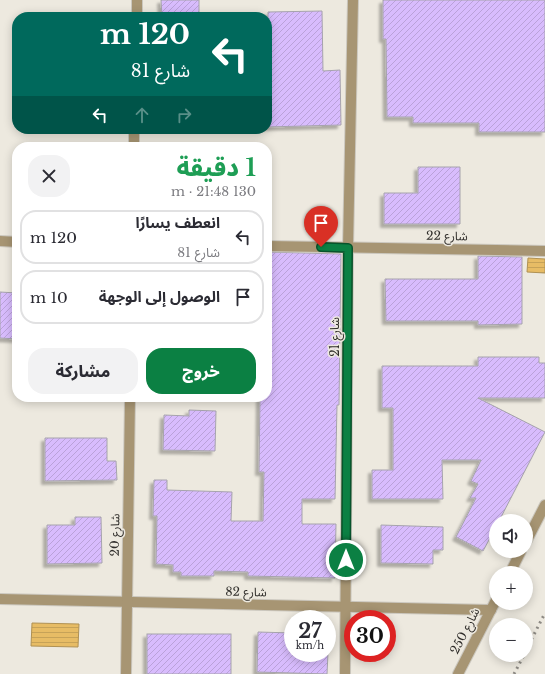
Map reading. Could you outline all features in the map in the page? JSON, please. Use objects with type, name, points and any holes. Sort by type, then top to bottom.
[{"type":"street","points":[[137,0],[137,12]]},
{"type":"street","name":"شارع 21","points":[[345,674],[348,248],[353,0]]},
{"type":"street","points":[[0,241],[12,242]]},
{"type":"street","name":"شارع 22","points":[[272,246],[545,251]]},
{"type":"street","name":"شارع 20","points":[[126,674],[130,402]]},
{"type":"street","points":[[533,528],[545,505]]},
{"type":"street","name":"شارع 82","points":[[0,599],[489,610]]},
{"type":"street","name":"شارع 250","points":[[458,674],[491,610]]},
{"type":"shaded area","points":[[528,258],[545,259],[545,273],[527,272]]},
{"type":"shaded area","points":[[32,623],[79,624],[78,647],[31,646]]},
{"type":"building","points":[[161,0],[199,0],[199,12],[162,12]]},
{"type":"building","points":[[383,0],[545,0],[545,132],[479,132],[479,123],[413,123],[413,117],[387,117],[386,39],[383,39]]},
{"type":"building","points":[[322,11],[323,71],[340,70],[341,125],[272,127],[272,12],[268,12]]},
{"type":"building","points":[[418,167],[460,167],[460,224],[384,224],[384,193],[418,193]]},
{"type":"building","points":[[272,252],[341,254],[339,405],[337,405],[335,499],[302,499],[302,524],[336,524],[335,578],[248,576],[248,572],[214,571],[214,576],[181,576],[181,572],[173,572],[173,565],[156,564],[157,516],[153,516],[154,480],[167,480],[167,490],[232,492],[231,521],[263,521],[264,472],[259,472],[260,402],[272,402]]},
{"type":"building","points":[[478,256],[522,257],[522,324],[478,325],[478,321],[386,321],[385,279],[478,279]]},
{"type":"building","points":[[0,292],[12,293],[12,339],[0,338]]},
{"type":"building","points":[[478,357],[539,357],[539,363],[545,363],[545,398],[478,398],[545,432],[503,514],[489,514],[489,540],[483,551],[456,537],[476,498],[470,498],[478,484],[471,481],[481,460],[442,460],[443,499],[372,499],[372,470],[393,470],[393,408],[382,408],[382,366],[478,366]]},
{"type":"building","points":[[189,410],[216,411],[215,451],[163,450],[164,415],[189,416]]},
{"type":"building","points":[[45,438],[107,438],[107,461],[116,461],[117,480],[45,481]]},
{"type":"building","points":[[75,517],[101,517],[102,563],[47,564],[47,525],[75,525]]},
{"type":"building","points":[[381,525],[443,527],[443,550],[433,550],[433,564],[381,563]]},
{"type":"building","points":[[258,632],[284,633],[284,662],[328,662],[327,674],[257,672]]},
{"type":"building","points":[[147,634],[231,634],[231,674],[147,674]]},
{"type":"railway","points":[[533,636],[545,613]]},
{"type":"railway","points":[[514,674],[520,662]]},
{"type":"route","points":[[321,247],[348,248],[346,560]]}]
